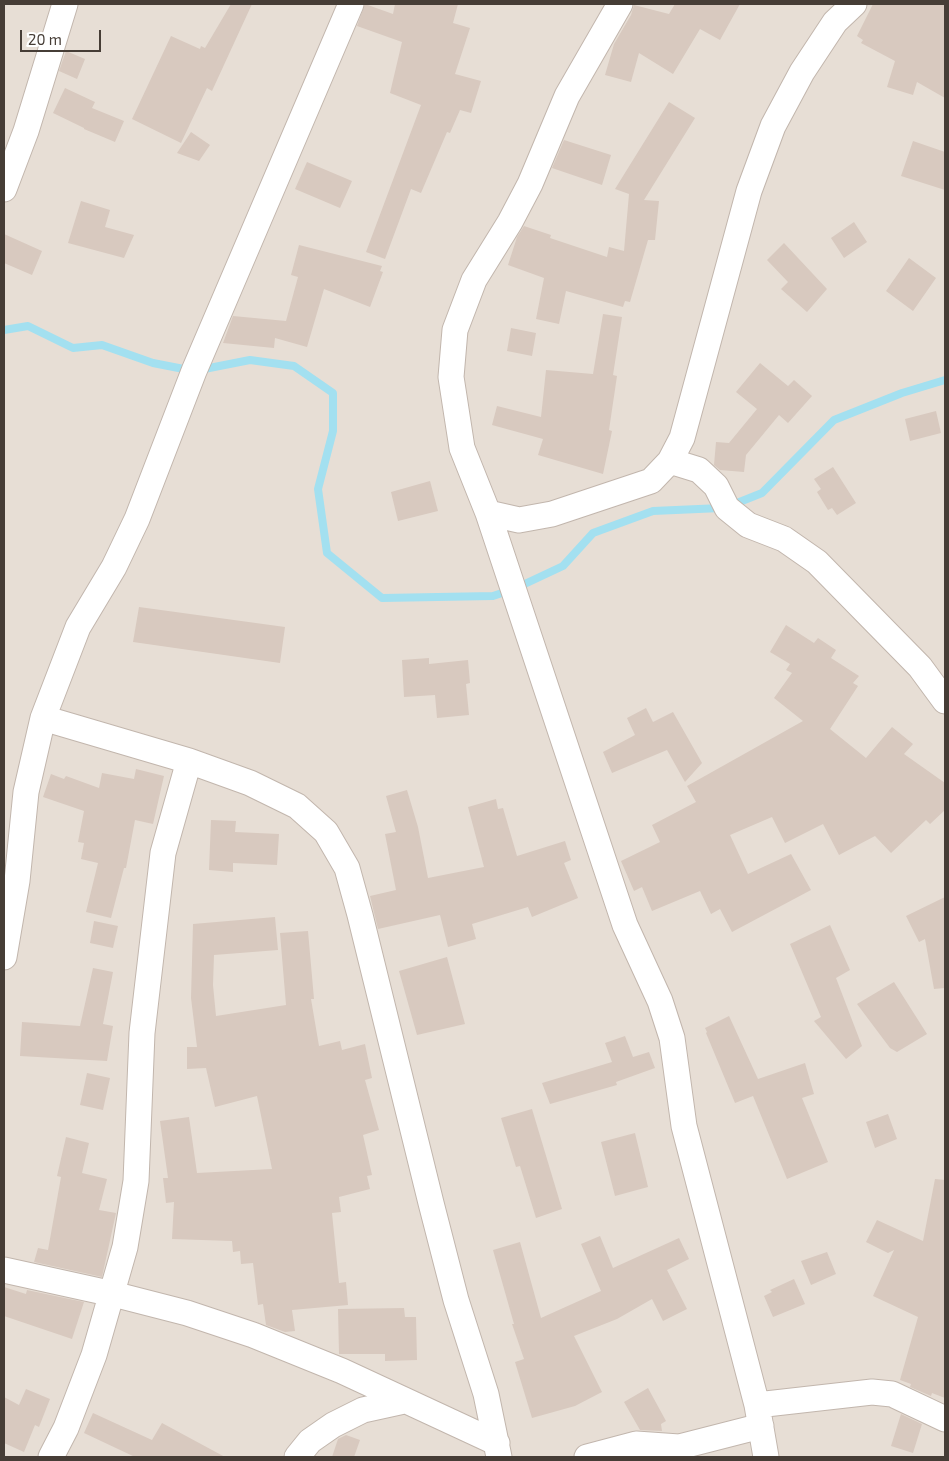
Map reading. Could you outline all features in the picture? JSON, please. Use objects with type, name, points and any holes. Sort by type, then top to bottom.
[{"type":"street","points":[[4,189],[26,131],[64,4]]},
{"type":"street","points":[[4,957],[17,881],[26,792],[43,718],[78,627],[114,567],[137,518],[194,372],[351,4]]},
{"type":"street","points":[[620,4],[567,96],[530,184],[510,222],[474,280],[455,330],[451,377],[462,448],[488,513],[625,925],[660,1001],[672,1038],[684,1126],[759,1416],[766,1457]]},
{"type":"street","points":[[488,513],[519,520],[552,514],[650,481],[670,461],[682,438],[748,191],[773,126],[802,72],[835,22],[854,4]]},
{"type":"street","points":[[670,461],[698,470],[716,486],[727,508],[748,525],[784,539],[818,562],[920,667],[945,701]]},
{"type":"street","points":[[43,718],[189,761],[250,783],[297,806],[326,832],[347,868],[456,1300],[486,1394],[498,1450]]},
{"type":"street","points":[[51,1457],[66,1428],[94,1355],[125,1247],[136,1181],[142,1034],[163,853],[189,761]]},
{"type":"street","points":[[4,1270],[113,1294],[187,1314],[253,1335],[342,1371],[498,1450]]},
{"type":"street","points":[[587,1457],[636,1444],[680,1447],[759,1416],[872,1392],[892,1394],[945,1419]]},
{"type":"street","points":[[297,1457],[310,1441],[332,1425],[363,1410],[404,1401]]},
{"type":"shaded area","points":[[4,4],[945,4],[945,1457],[4,1457]]},
{"type":"building","points":[[231,4],[252,4],[212,91],[207,88],[181,143],[132,119],[171,36],[200,49],[201,46],[205,48]]},
{"type":"building","points":[[365,4],[393,14],[395,4],[458,4],[453,23],[470,28],[455,74],[481,81],[471,113],[460,110],[450,133],[447,132],[421,193],[411,189],[385,259],[366,252],[421,105],[390,93],[402,42],[357,26]]},
{"type":"building","points":[[675,4],[740,4],[720,40],[700,29],[673,74],[639,53],[631,82],[605,75],[614,44],[631,15],[634,5],[669,14]]},
{"type":"building","points":[[873,4],[945,4],[945,98],[917,82],[913,95],[887,87],[895,61],[861,43],[863,40],[857,36]]},
{"type":"building","points":[[66,51],[85,59],[77,79],[59,71]]},
{"type":"building","points":[[65,88],[95,102],[92,108],[124,121],[115,142],[53,113]]},
{"type":"building","points":[[669,102],[695,118],[644,200],[659,201],[655,240],[648,240],[630,302],[625,301],[623,307],[566,291],[559,324],[536,319],[544,278],[508,265],[517,237],[524,226],[551,235],[550,238],[607,257],[609,247],[624,251],[629,194],[615,189]]},
{"type":"building","points":[[191,132],[210,145],[199,161],[177,153]]},
{"type":"building","points":[[564,140],[611,155],[602,185],[552,168]]},
{"type":"building","points":[[913,141],[945,152],[945,190],[901,176]]},
{"type":"building","points":[[307,162],[352,181],[340,208],[295,189]]},
{"type":"building","points":[[81,201],[110,210],[105,227],[134,235],[124,258],[68,243]]},
{"type":"building","points":[[854,222],[867,242],[844,258],[831,238]]},
{"type":"building","points":[[4,234],[42,251],[32,275],[4,263]]},
{"type":"building","points":[[784,243],[827,289],[807,312],[781,289],[788,282],[767,260]]},
{"type":"building","points":[[299,245],[382,266],[380,271],[383,272],[370,307],[324,289],[307,347],[275,338],[274,348],[223,343],[233,316],[286,321],[298,277],[291,275]]},
{"type":"building","points":[[909,258],[936,278],[913,311],[886,291]]},
{"type":"building","points":[[603,314],[622,317],[613,375],[617,376],[609,430],[612,431],[603,474],[538,455],[543,439],[492,425],[497,406],[541,417],[546,370],[593,374]]},
{"type":"building","points":[[511,328],[536,333],[532,356],[507,351]]},
{"type":"building","points":[[760,363],[788,386],[794,380],[812,396],[788,423],[779,415],[746,455],[744,472],[720,470],[714,465],[716,442],[729,443],[757,409],[736,392]]},
{"type":"building","points":[[936,411],[941,433],[910,441],[905,419]]},
{"type":"building","points":[[833,467],[856,503],[837,515],[832,508],[828,510],[817,492],[821,489],[814,479]]},
{"type":"building","points":[[430,481],[438,511],[398,521],[391,492]]},
{"type":"building","points":[[139,607],[285,627],[280,663],[133,642]]},
{"type":"building","points":[[786,625],[814,643],[818,638],[836,650],[831,658],[859,676],[853,683],[858,686],[830,729],[866,758],[892,727],[913,744],[904,754],[945,783],[945,810],[930,824],[926,820],[891,853],[875,836],[839,855],[823,824],[785,843],[772,817],[730,835],[748,874],[791,854],[811,890],[732,932],[720,909],[711,914],[700,891],[652,911],[642,887],[634,891],[621,861],[660,842],[652,825],[696,802],[687,786],[803,721],[774,698],[792,673],[786,670],[790,664],[770,652]]},
{"type":"building","points":[[429,658],[429,664],[468,660],[470,683],[466,684],[469,715],[437,718],[435,695],[404,697],[402,660]]},
{"type":"building","points":[[646,708],[653,722],[673,712],[702,763],[685,782],[667,750],[612,773],[603,752],[635,735],[627,718]]},
{"type":"building","points":[[136,769],[164,776],[153,824],[135,820],[126,868],[124,868],[111,918],[86,912],[98,863],[81,859],[84,843],[78,842],[84,811],[43,797],[51,774],[64,779],[66,776],[99,788],[102,773],[134,779]]},
{"type":"building","points":[[407,790],[418,827],[428,878],[484,867],[468,807],[496,799],[498,809],[503,808],[517,856],[565,841],[571,860],[564,863],[578,898],[532,917],[528,907],[472,924],[476,939],[448,947],[440,915],[378,929],[370,896],[396,890],[385,834],[396,832],[386,796]]},
{"type":"building","points":[[211,820],[236,821],[235,832],[279,834],[277,865],[233,863],[233,872],[209,870]]},
{"type":"building","points":[[945,897],[945,988],[934,989],[925,939],[919,942],[906,916]]},
{"type":"building","points":[[275,917],[278,950],[214,955],[213,985],[216,1016],[286,1005],[280,933],[308,931],[314,999],[311,999],[319,1046],[340,1041],[342,1050],[365,1044],[372,1078],[365,1080],[379,1130],[363,1135],[372,1175],[367,1176],[370,1189],[339,1197],[341,1212],[332,1213],[339,1283],[346,1282],[348,1305],[292,1310],[295,1331],[285,1332],[266,1325],[263,1304],[258,1305],[253,1263],[241,1264],[240,1251],[233,1252],[232,1241],[172,1239],[174,1202],[166,1203],[163,1178],[168,1178],[160,1121],[189,1117],[197,1173],[272,1169],[257,1096],[215,1107],[206,1068],[187,1069],[187,1047],[197,1047],[191,998],[193,924]]},
{"type":"building","points":[[94,921],[118,926],[113,948],[90,943]]},
{"type":"building","points":[[830,925],[850,970],[836,978],[862,1046],[846,1059],[814,1021],[821,1017],[790,944]]},
{"type":"building","points":[[447,957],[465,1024],[417,1035],[399,971]]},
{"type":"building","points":[[93,968],[113,972],[103,1024],[113,1026],[107,1061],[20,1056],[22,1022],[80,1026]]},
{"type":"building","points":[[894,982],[927,1034],[897,1052],[890,1048],[857,1004]]},
{"type":"building","points":[[729,1016],[758,1079],[805,1063],[814,1094],[802,1098],[828,1162],[787,1179],[753,1096],[735,1103],[705,1028]]},
{"type":"building","points":[[625,1036],[633,1057],[649,1052],[655,1068],[616,1082],[617,1085],[550,1104],[542,1083],[612,1062],[605,1043]]},
{"type":"building","points":[[87,1073],[110,1078],[103,1110],[80,1105]]},
{"type":"building","points":[[532,1109],[562,1209],[536,1218],[520,1166],[516,1167],[501,1118]]},
{"type":"building","points":[[888,1114],[897,1139],[875,1148],[866,1122]]},
{"type":"building","points":[[635,1133],[648,1187],[615,1196],[601,1142]]},
{"type":"building","points":[[66,1137],[89,1143],[82,1173],[107,1179],[99,1210],[116,1213],[102,1277],[34,1262],[38,1248],[48,1250],[61,1177],[57,1176]]},
{"type":"building","points":[[935,1179],[945,1180],[945,1398],[932,1393],[931,1396],[910,1387],[911,1384],[900,1380],[918,1317],[873,1296],[894,1250],[888,1253],[866,1242],[877,1220],[923,1241]]},
{"type":"building","points":[[600,1236],[613,1268],[679,1238],[689,1259],[667,1270],[687,1309],[663,1321],[652,1299],[617,1319],[574,1336],[602,1392],[575,1406],[532,1418],[515,1362],[524,1359],[512,1324],[514,1324],[493,1250],[520,1242],[541,1318],[601,1291],[581,1244]]},
{"type":"building","points":[[827,1252],[836,1274],[811,1285],[801,1261]]},
{"type":"building","points":[[794,1279],[805,1304],[773,1317],[764,1296],[772,1292],[770,1290]]},
{"type":"building","points":[[4,1287],[26,1294],[27,1290],[84,1302],[72,1339],[4,1316]]},
{"type":"building","points":[[404,1308],[405,1317],[416,1317],[417,1360],[385,1361],[385,1354],[339,1354],[338,1309]]},
{"type":"building","points":[[648,1388],[666,1421],[661,1424],[662,1431],[640,1430],[624,1402]]},
{"type":"building","points":[[26,1389],[50,1399],[39,1427],[35,1425],[24,1452],[4,1443],[4,1397],[19,1405]]},
{"type":"building","points":[[93,1413],[152,1440],[162,1423],[225,1457],[135,1457],[84,1433]]},
{"type":"building","points":[[901,1414],[922,1424],[913,1453],[891,1446]]},
{"type":"building","points":[[346,1435],[360,1440],[354,1457],[332,1457],[338,1439]]},
{"type":"waterway","points":[[4,330],[28,326],[73,348],[102,345],[153,363],[194,371],[250,360],[294,366],[333,393],[333,431],[318,489],[327,553],[382,598],[493,596],[514,589],[563,566],[593,533],[653,511],[721,508]]},
{"type":"waterway","points":[[732,505],[762,493],[834,420],[902,393],[945,380]]}]
